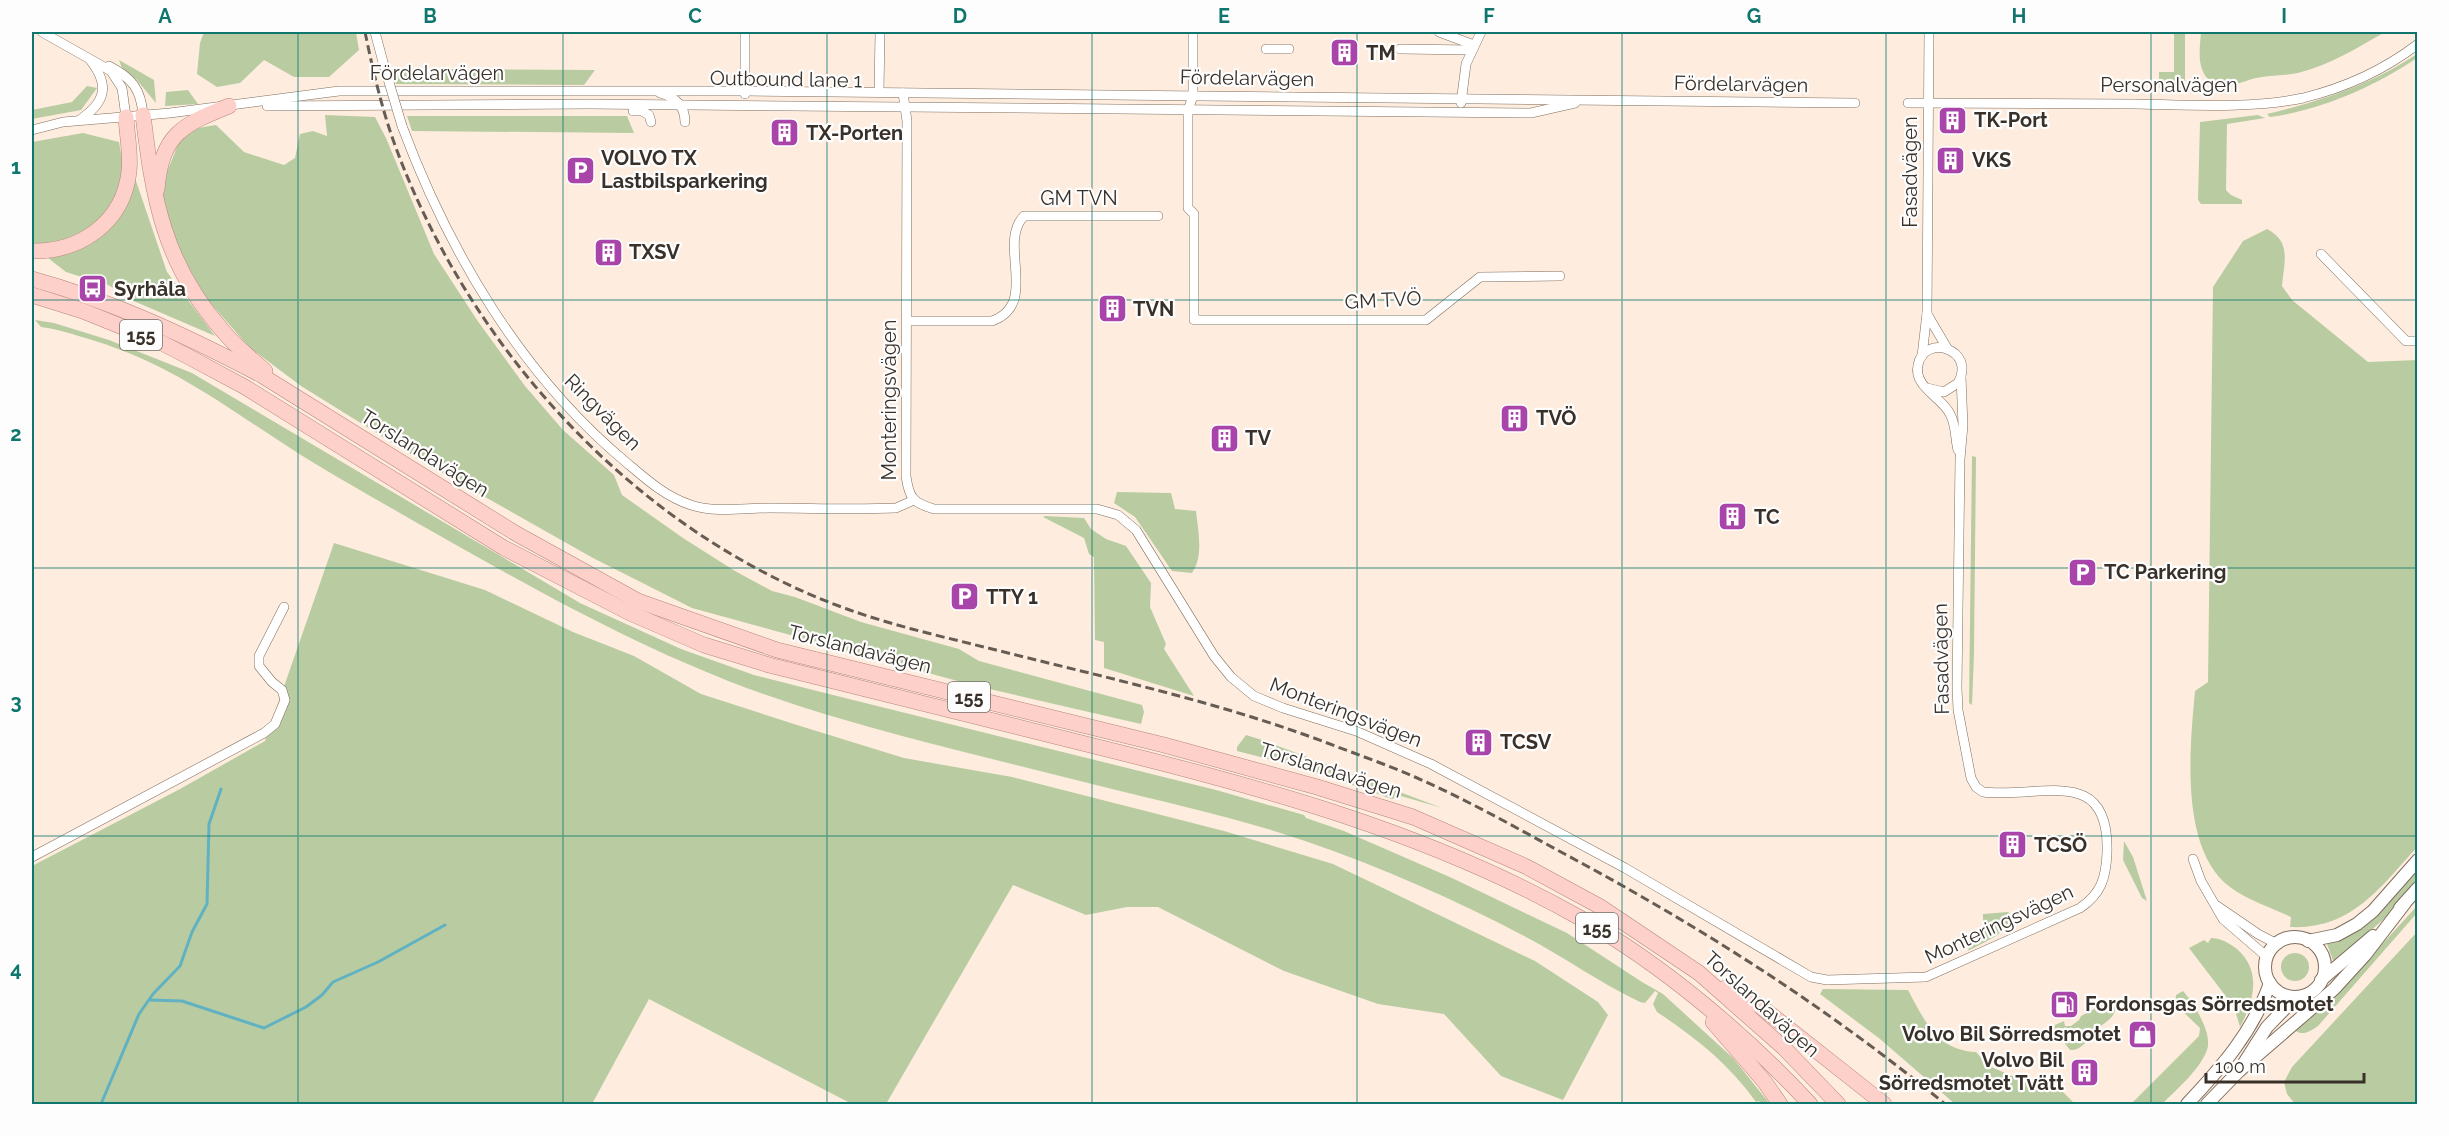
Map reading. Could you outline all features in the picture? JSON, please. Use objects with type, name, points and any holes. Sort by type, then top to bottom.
[{"type":"main road","points":[[156,204],[162,161],[173,137],[194,120],[229,106]]},
{"type":"main road","points":[[143,115],[156,204],[177,264],[197,299],[221,330],[268,374],[315,410]]},
{"type":"main road","points":[[32,251],[57,250],[76,244],[96,232],[113,214],[125,191],[129,174],[130,154],[126,117]]},
{"type":"main road","name":"Torslandavägen","points":[[32,279],[101,302],[188,338],[261,375],[515,533],[638,601],[777,650],[1244,766],[1413,817],[1527,867],[1616,916],[1699,973],[1784,1048],[1838,1104]]},
{"type":"main road","name":"Torslandavägen","points":[[32,294],[83,311],[162,343],[245,387],[504,548],[630,614],[683,636],[769,665],[1248,785],[1390,832],[1478,866],[1581,918],[1641,957],[1737,1032],[1810,1104]]},
{"type":"main road","points":[[32,304],[103,328],[224,381],[245,387]]},
{"type":"main road","points":[[1699,973],[1760,1006],[1884,1104]]},
{"type":"main road","points":[[1688,993],[1764,1080],[1780,1104]]},
{"type":"street","points":[[42,32],[111,71],[123,95],[126,117]]},
{"type":"street","name":"Ringvägen","points":[[375,32],[402,126],[437,213],[450,237],[477,285],[511,335],[546,380],[604,443],[671,498],[694,506],[743,509],[885,508],[907,505],[914,500]]},
{"type":"street","points":[[745,32],[745,101]]},
{"type":"street","points":[[879,92],[880,32]]},
{"type":"street","points":[[1188,110],[1193,96],[1193,32]]},
{"type":"street","points":[[1439,32],[1473,47]]},
{"type":"street","points":[[1461,111],[1466,64],[1481,32]]},
{"type":"street","name":"Fasadvägen","points":[[1929,32],[1927,313],[1918,375],[1951,415],[1960,459]]},
{"type":"street","name":"Personalvägen","points":[[1908,103],[2190,105],[2301,98],[2332,90],[2384,66],[2418,44]]},
{"type":"street","points":[[1400,49],[1473,47]]},
{"type":"street","points":[[1266,49],[1289,49]]},
{"type":"street","points":[[95,62],[105,64],[130,79],[140,92],[143,115]]},
{"type":"street","points":[[79,121],[96,107],[102,96],[102,81],[95,62]]},
{"type":"street","name":"Fördelarvägen","points":[[32,130],[44,125],[229,106],[339,90],[609,92],[645,90],[745,101]]},
{"type":"street","name":"Fördelarvägen","points":[[645,90],[667,95],[676,100],[685,113],[685,123],[694,111],[704,106]]},
{"type":"street","points":[[694,111],[745,101],[879,92],[905,103]]},
{"type":"street","name":"Outbound lane 1","points":[[667,95],[745,101],[905,103]]},
{"type":"street","name":"Fördelarvägen","points":[[905,103],[1193,96],[1855,103]]},
{"type":"street","name":"Fördelarvägen","points":[[905,103],[1188,110],[1531,113],[1591,100]]},
{"type":"street","points":[[745,101],[905,103]]},
{"type":"street","name":"Fördelarvägen","points":[[229,106],[716,106],[745,101]]},
{"type":"street","name":"Monteringsvägen","points":[[905,103],[906,476],[908,493],[914,500],[934,509],[1097,509],[1118,515],[1136,530],[1214,656],[1245,690],[1262,700],[1356,731],[1431,764],[1625,868],[1811,977],[1827,980],[1926,977],[1957,965],[2087,903],[2095,897],[2105,877],[2107,834],[2104,820],[2096,806],[2079,792]]},
{"type":"street","name":"Fördelarvägen","points":[[608,105],[618,110],[642,111],[649,115],[651,122]]},
{"type":"street","name":"GM TVÖ","points":[[1188,110],[1188,208],[1194,214],[1194,320],[1426,320],[1480,277],[1560,276]]},
{"type":"street","name":"GM TVN","points":[[907,321],[992,321],[1011,310],[1015,290],[1016,231],[1018,222],[1024,216],[1158,216]]},
{"type":"street","points":[[2321,254],[2406,341],[2418,341]]},
{"type":"street","name":"Fasadvägen","points":[[1927,313],[1947,348],[1960,360],[1962,366],[1963,425],[1960,459],[1957,688],[1958,710],[1971,778],[1976,787],[1983,792],[2068,790],[2079,792]]},
{"type":"street","points":[[1922,356],[1933,348],[1947,348]]},
{"type":"street","points":[[1927,388],[1937,392],[1947,391],[1956,386],[1961,377]]},
{"type":"street","points":[[32,857],[264,733],[274,724],[285,700],[282,690],[259,666],[259,656],[284,607]]},
{"type":"street","points":[[2193,859],[2205,890],[2223,919],[2267,957]]},
{"type":"street","points":[[2296,997],[2280,993],[2270,983],[2265,970],[2267,957],[2277,944],[2294,938],[2308,941],[2337,935],[2357,924],[2373,911],[2418,860]]},
{"type":"street","points":[[2239,1071],[2267,1027],[2296,997],[2311,992],[2321,980],[2376,933],[2418,888]]},
{"type":"street","points":[[2207,1104],[2239,1071],[2334,989],[2365,955],[2405,903]]},
{"type":"street","points":[[2217,906],[2277,944]]},
{"type":"street","points":[[2308,941],[2318,949],[2323,960],[2324,972],[2321,980]]},
{"type":"street","points":[[2187,1104],[2219,1070],[2249,1030],[2270,983]]},
{"type":"green space","points":[[204,32],[356,32],[359,50],[329,77],[294,77],[264,60],[240,83],[217,87],[197,74],[200,43]]},
{"type":"green space","points":[[2174,32],[2185,32],[2185,90],[2161,90],[2159,72],[2174,72]]},
{"type":"green space","points":[[2201,32],[2385,32],[2343,56],[2310,70],[2224,86],[2214,84],[2202,70],[2200,63]]},
{"type":"green space","points":[[2417,54],[2417,58],[2400,69],[2346,96],[2289,114],[2270,117],[2267,114],[2345,91],[2381,75]]},
{"type":"green space","points":[[119,60],[154,80],[156,103],[136,79],[123,71]]},
{"type":"green space","points":[[392,69],[595,70],[584,85],[396,84]]},
{"type":"green space","points":[[87,86],[97,88],[81,110],[32,119],[32,110],[72,102]]},
{"type":"green space","points":[[188,90],[198,104],[165,106],[166,92]]},
{"type":"green space","points":[[325,115],[375,117],[434,254],[477,320],[525,386],[563,430],[614,475],[622,495],[683,538],[772,591],[795,597],[861,622],[959,649],[979,661],[1142,705],[1144,712],[1141,724],[972,685],[692,608],[593,558],[425,463],[301,386],[249,347],[206,298],[179,251],[161,202],[167,172],[179,142],[191,129],[216,125],[244,152],[284,165],[295,158],[300,134],[313,131],[327,136]]},
{"type":"green space","points":[[2258,115],[2265,118],[2227,124],[2226,190],[2242,200],[2242,204],[2201,204],[2198,200],[2200,122]]},
{"type":"green space","points":[[407,116],[627,116],[634,133],[412,131]]},
{"type":"green space","points":[[83,133],[119,142],[124,170],[110,210],[73,241],[32,245],[32,142]]},
{"type":"green space","points":[[135,178],[167,272],[215,336],[122,296],[121,292],[93,277],[91,280],[66,272],[48,258],[80,249],[105,233],[123,209]]},
{"type":"green space","points":[[2267,229],[2275,234],[2283,246],[2285,261],[2282,286],[2292,300],[2368,362],[2417,360],[2417,847],[2377,891],[2362,903],[2347,914],[2330,922],[2311,926],[2290,927],[2291,917],[2237,892],[2214,870],[2202,848],[2195,823],[2190,767],[2195,691],[2208,682],[2213,287],[2243,241]]},
{"type":"green space","points":[[35,320],[54,323],[109,340],[192,373],[580,603],[681,649],[754,675],[1216,790],[1304,815],[1306,818],[1344,831],[1452,878],[1567,933],[1663,994],[1733,1058],[1770,1104],[1756,1102],[1711,1052],[1657,1012],[1653,1004],[1658,993],[1655,991],[1645,1003],[1640,1002],[1473,910],[1419,885],[1282,833],[873,728],[748,689],[698,669],[601,624],[459,547],[315,464],[169,372],[119,349],[67,332],[41,327]]},
{"type":"green space","points":[[1972,456],[1976,457],[1972,705],[1969,703]]},
{"type":"green space","points":[[1117,492],[1171,493],[1175,509],[1196,511],[1199,551],[1192,573],[1172,571],[1135,517],[1114,503]]},
{"type":"green space","points":[[1043,517],[1084,518],[1091,529],[1106,539],[1126,546],[1151,583],[1150,607],[1166,644],[1164,649],[1194,696],[1104,668],[1104,642],[1095,640],[1094,557],[1089,554],[1084,538]]},
{"type":"green space","points":[[334,543],[485,590],[573,632],[634,656],[701,694],[797,725],[904,758],[1012,777],[1224,831],[1333,864],[1535,961],[1598,1002],[1608,1015],[1563,1100],[1501,1076],[1444,1014],[1378,1004],[1284,971],[1158,907],[1127,907],[1086,915],[1013,885],[886,1104],[852,1104],[649,999],[592,1104],[32,1104],[32,866],[180,789],[265,741]]},
{"type":"green space","points":[[1246,735],[1442,808],[1401,796],[1392,799],[1307,769],[1237,751],[1237,747]]},
{"type":"green space","points":[[2124,841],[2133,857],[2147,901],[2142,898],[2123,860]]},
{"type":"green space","points":[[2417,868],[2417,883],[2385,918],[2334,963],[2327,944],[2343,938]]},
{"type":"green space","points":[[2417,906],[2417,913],[2318,1026],[2304,1033],[2296,1031],[2333,998]]},
{"type":"green space","points":[[2008,912],[2011,914],[2009,921],[2001,932],[1968,951],[1971,941],[1983,940],[1983,914]]},
{"type":"green space","points":[[2417,932],[2417,1104],[2295,1104],[2287,1094],[2284,1082],[2292,1067]]},
{"type":"green space","points":[[2211,938],[2225,941],[2237,949],[2245,958],[2253,976],[2252,997],[2240,1027],[2234,1007],[2189,948],[2204,940],[2208,943]]},
{"type":"green space","points":[[2295,953],[2305,957],[2309,967],[2305,977],[2295,981],[2285,977],[2281,967],[2285,957]]},
{"type":"green space","points":[[1823,989],[1908,990],[1927,1023],[1942,1040],[1963,1050],[1976,1052],[1989,1066],[2026,1082],[2056,1085],[2075,1104],[1955,1104],[1880,1039],[1820,994]]},
{"type":"green space","points":[[2183,991],[2205,1027],[2207,1050],[2193,1072],[2162,1104],[2131,1104],[2199,1036],[2200,1028],[2175,1004],[2176,995]]},
{"type":"green space","points":[[2113,999],[2115,1010],[2110,1019],[2091,1032],[2081,1047],[2070,1050],[2054,1030],[2055,1025],[2064,1021],[2065,1026],[2071,1026],[2081,1016]]},
{"type":"waterway","points":[[101,1104],[139,1014],[153,994],[180,966],[192,932],[207,904],[209,824],[221,789]]},
{"type":"waterway","points":[[150,1000],[182,1001],[264,1028],[306,1007],[322,995],[333,982],[378,962],[445,925]]},
{"type":"railway","points":[[365,32],[378,90],[396,148],[429,224],[469,296],[517,364],[572,427],[633,484],[699,534],[771,576],[847,609],[919,631],[1158,690],[1241,714],[1322,741],[1437,787],[1632,891],[1725,947],[1815,1006],[1903,1070],[1945,1104]]},
{"type":"place","name":"TM","points":[[1345,53]]},
{"type":"place","name":"TK-Port","points":[[1953,120]]},
{"type":"place","name":"TX-Porten","points":[[785,133]]},
{"type":"place","name":"VKS","points":[[1951,160]]},
{"type":"place","name":"VOLVO TX Lastbilsparkering","points":[[580,170]]},
{"type":"place","name":"TXSV","points":[[608,252]]},
{"type":"place","name":"Syrhåla","points":[[93,289]]},
{"type":"place","name":"TVN","points":[[1112,309]]},
{"type":"place","name":"TVÖ","points":[[1515,418]]},
{"type":"place","name":"TV","points":[[1224,438]]},
{"type":"place","name":"TC","points":[[1733,517]]},
{"type":"place","name":"TC Parkering","points":[[2083,572]]},
{"type":"place","name":"TTY 1","points":[[965,597]]},
{"type":"place","name":"TCSV","points":[[1479,742]]},
{"type":"place","name":"TCSÖ","points":[[2013,845]]},
{"type":"place","name":"Fordonsgas Sörredsmotet","points":[[2064,1004]]},
{"type":"place","name":"Volvo Bil Sörredsmotet","points":[[2142,1034]]},
{"type":"place","name":"Volvo Bil Sörredsmotet Tvätt","points":[[2085,1072]]}]
